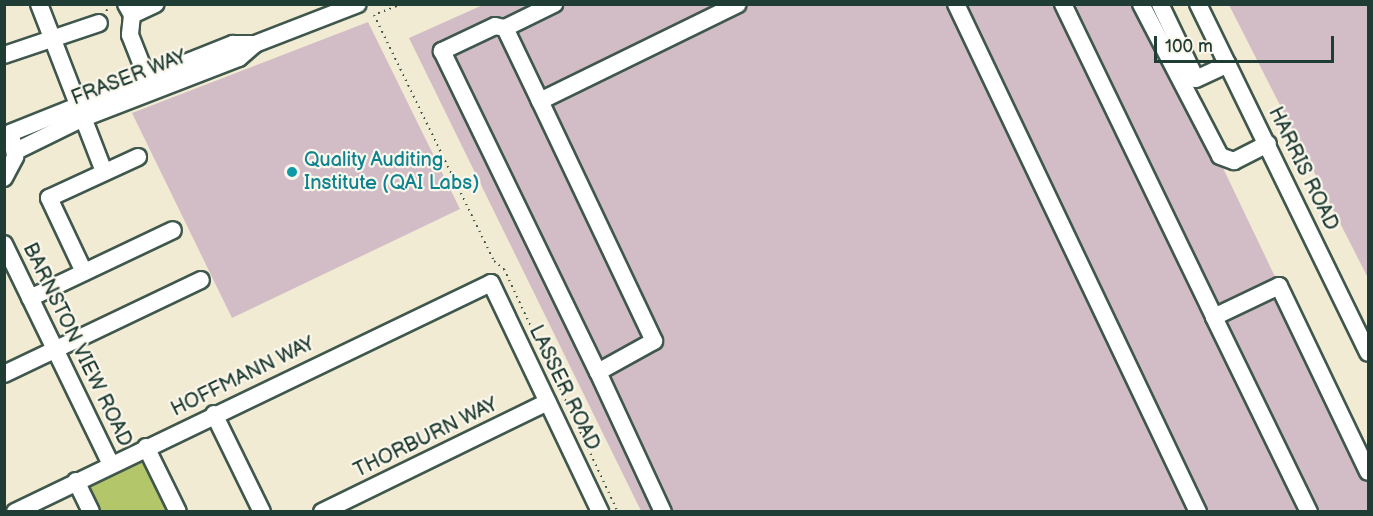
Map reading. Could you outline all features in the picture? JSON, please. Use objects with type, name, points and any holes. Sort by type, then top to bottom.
[{"type":"street","points":[[39,4],[49,38],[104,172]]},
{"type":"street","points":[[150,85],[130,35],[129,10],[156,4]]},
{"type":"street","name":"FRASER WAY","points":[[7,132],[79,113],[150,85],[233,44],[255,44],[358,4]]},
{"type":"street","points":[[554,4],[505,28],[495,27],[442,51],[598,372],[663,512]]},
{"type":"street","points":[[540,100],[738,4]]},
{"type":"street","points":[[956,4],[1198,512]]},
{"type":"street","points":[[1063,4],[1309,512]]},
{"type":"street","points":[[1141,4],[1220,156],[1234,161],[1268,144]]},
{"type":"street","points":[[1160,4],[1196,79],[1228,63]]},
{"type":"street","name":"HARRIS ROAD","points":[[1198,4],[1368,353]]},
{"type":"street","points":[[4,55],[99,23]]},
{"type":"street","points":[[505,28],[654,341],[598,372]]},
{"type":"street","name":"FRASER WAY","points":[[16,151],[79,113]]},
{"type":"street","points":[[4,178],[16,151],[7,132]]},
{"type":"street","points":[[84,272],[49,198],[138,157]]},
{"type":"street","points":[[30,298],[173,230]]},
{"type":"street","name":"BARNSTON VIEW ROAD","points":[[4,244],[111,464]]},
{"type":"street","points":[[4,374],[201,280]]},
{"type":"street","name":"LASSER ROAD","points":[[490,283],[600,512]]},
{"type":"street","name":"HOFFMANN WAY","points":[[15,512],[214,414],[490,283]]},
{"type":"street","points":[[1214,317],[1279,286],[1368,472]]},
{"type":"street","name":"THORBURN WAY","points":[[322,512],[548,402]]},
{"type":"street","points":[[214,414],[262,512]]},
{"type":"street","points":[[146,447],[178,512]]},
{"type":"street","points":[[76,481],[91,512]]},
{"type":"path","points":[[402,4],[374,15],[494,261],[504,269],[618,512]]},
{"type":"shaded area","points":[[485,4],[1145,5],[1368,471],[1368,511],[641,511],[409,38]]},
{"type":"shaded area","points":[[1229,5],[1368,5],[1368,278]]},
{"type":"shaded area","points":[[368,22],[460,209],[232,318],[132,113]]},
{"type":"green space","points":[[142,462],[166,511],[95,511],[84,490]]},
{"type":"place","name":"Quality Auditing Institute (QAI Labs)","points":[[292,172]]}]
